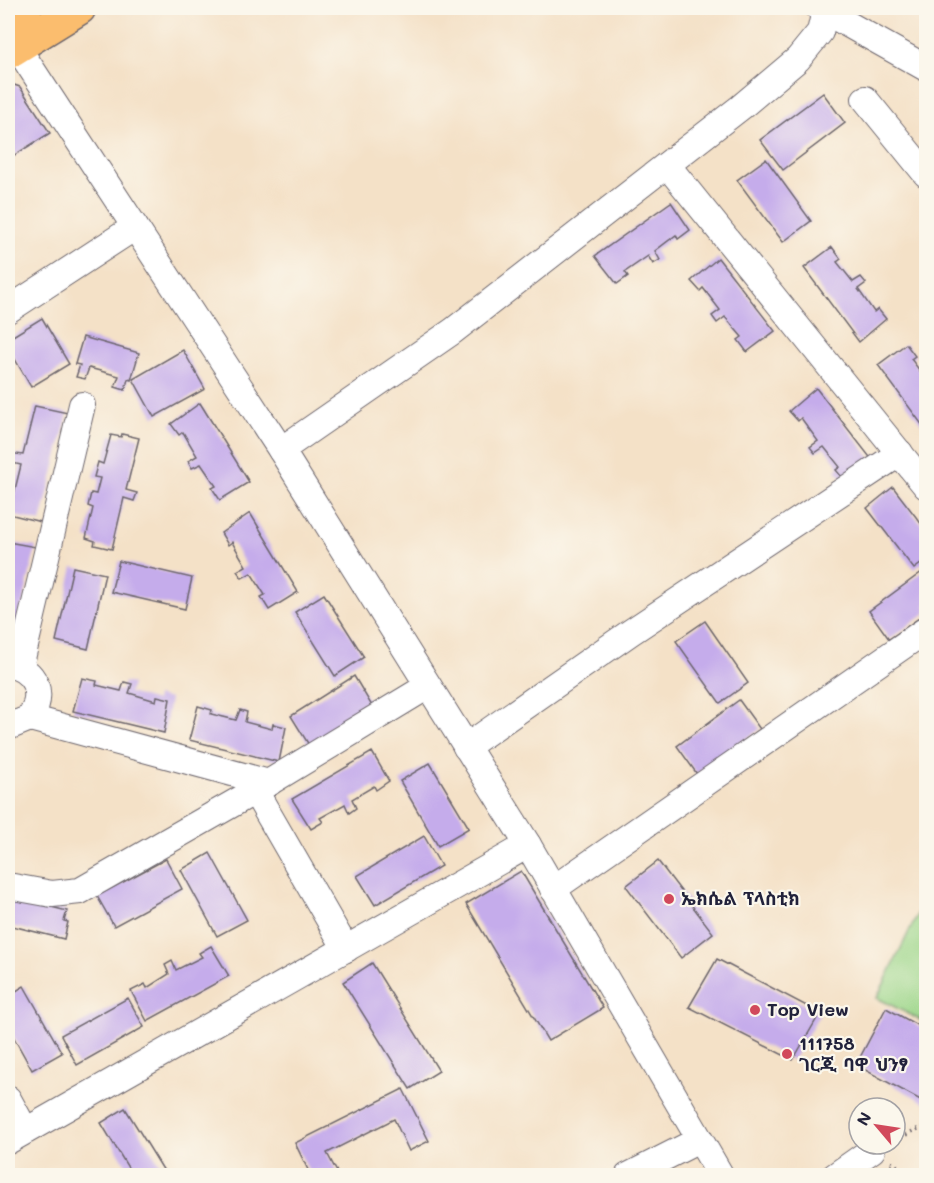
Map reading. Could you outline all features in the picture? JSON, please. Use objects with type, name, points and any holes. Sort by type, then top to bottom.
[{"type":"main road","points":[[10,37],[25,8]]},
{"type":"main road","points":[[10,37],[79,8]]},
{"type":"street","points":[[281,450],[453,331],[668,165],[798,59],[820,32],[822,9],[927,68]]},
{"type":"street","points":[[10,37],[281,450],[528,845],[722,1176]]},
{"type":"street","points":[[865,99],[927,174]]},
{"type":"street","points":[[668,165],[927,486]]},
{"type":"street","points":[[8,310],[135,227]]},
{"type":"street","points":[[82,405],[14,665],[30,674],[37,684],[39,696],[19,723],[262,787],[346,949]]},
{"type":"street","points":[[466,747],[641,626],[900,453]]},
{"type":"street","points":[[553,889],[927,630]]},
{"type":"street","points":[[8,886],[52,894],[80,891],[262,787],[428,686]]},
{"type":"street","points":[[8,1100],[16,1135],[528,845]]},
{"type":"street","points":[[628,1176],[699,1140]]},
{"type":"street","points":[[835,1176],[867,1156]]},
{"type":"path","points":[[907,1134],[927,1125]]},
{"type":"green space","points":[[926,896],[926,1023],[877,998]]},
{"type":"building","points":[[8,83],[20,87],[50,133],[13,156],[8,155]]},
{"type":"building","points":[[823,93],[845,123],[783,170],[760,140]]},
{"type":"building","points":[[766,159],[811,221],[783,242],[737,180]]},
{"type":"building","points":[[671,202],[690,230],[678,239],[676,235],[655,251],[660,260],[653,264],[648,256],[625,272],[628,276],[617,284],[595,256]]},
{"type":"building","points":[[832,247],[841,259],[837,262],[853,282],[861,277],[866,283],[858,289],[874,312],[878,309],[886,319],[859,342],[804,268]]},
{"type":"building","points":[[718,258],[775,331],[747,352],[738,340],[742,337],[725,317],[717,323],[712,316],[720,310],[703,288],[700,291],[691,281]]},
{"type":"building","points":[[42,318],[69,364],[31,387],[8,347],[8,339]]},
{"type":"building","points":[[83,337],[139,353],[131,380],[128,379],[125,390],[115,387],[119,376],[89,368],[85,379],[76,377],[80,365],[75,364]]},
{"type":"building","points":[[906,344],[915,356],[911,359],[926,379],[926,430],[878,365]]},
{"type":"building","points":[[183,350],[205,389],[154,417],[133,379]]},
{"type":"building","points":[[816,388],[873,461],[846,482],[836,470],[840,467],[824,447],[815,453],[810,447],[818,441],[801,418],[798,421],[789,411]]},
{"type":"building","points":[[200,403],[249,482],[220,500],[212,488],[216,486],[201,464],[192,468],[188,461],[197,456],[183,432],[179,435],[171,424]]},
{"type":"building","points":[[35,406],[68,413],[41,522],[9,514],[21,465],[8,462],[9,453],[23,455]]},
{"type":"building","points":[[122,434],[139,438],[126,490],[137,493],[134,501],[124,498],[112,549],[94,545],[95,541],[86,538],[93,508],[88,506],[91,493],[96,494],[100,478],[94,477],[98,462],[103,464],[111,435],[121,437]]},
{"type":"building","points":[[893,487],[926,530],[926,560],[914,569],[867,508]]},
{"type":"building","points":[[250,513],[298,592],[269,610],[261,597],[265,595],[251,573],[242,578],[237,571],[246,566],[232,542],[228,545],[221,533]]},
{"type":"building","points":[[8,542],[36,547],[15,637],[8,636]]},
{"type":"building","points":[[119,561],[192,578],[185,609],[111,592]]},
{"type":"building","points":[[73,567],[105,574],[88,649],[56,641]]},
{"type":"building","points":[[926,569],[926,613],[889,639],[869,611]]},
{"type":"building","points":[[324,594],[364,657],[335,676],[295,612]]},
{"type":"building","points":[[705,621],[748,683],[720,703],[676,641]]},
{"type":"building","points":[[354,676],[372,706],[309,745],[291,716]]},
{"type":"building","points":[[82,678],[97,681],[96,685],[121,691],[124,682],[132,684],[129,693],[156,701],[157,696],[170,699],[164,733],[73,711]]},
{"type":"building","points":[[739,700],[760,729],[697,774],[677,746]]},
{"type":"building","points":[[198,706],[212,710],[211,714],[236,720],[240,710],[247,712],[245,722],[272,729],[273,724],[286,727],[279,762],[189,740]]},
{"type":"building","points":[[372,752],[389,781],[376,790],[374,786],[352,799],[356,808],[349,813],[345,804],[320,818],[323,822],[311,829],[292,799]]},
{"type":"building","points":[[430,763],[469,828],[438,846],[400,781]]},
{"type":"building","points":[[424,836],[441,866],[375,905],[357,876]]},
{"type":"building","points":[[210,853],[247,920],[217,936],[181,870]]},
{"type":"building","points":[[166,859],[182,889],[114,926],[97,896]]},
{"type":"building","points":[[658,861],[713,933],[681,958],[626,886]]},
{"type":"building","points":[[521,871],[603,1008],[548,1041],[466,904]]},
{"type":"building","points":[[8,896],[67,911],[64,921],[68,922],[64,939],[12,926],[8,938]]},
{"type":"building","points":[[211,946],[229,976],[147,1021],[131,991],[145,984],[147,988],[169,974],[165,965],[172,961],[176,970],[202,957],[199,953]]},
{"type":"building","name":"Top View","points":[[717,959],[820,1013],[793,1060],[689,1007]]},
{"type":"building","points":[[372,963],[439,1071],[410,1089],[343,982]]},
{"type":"building","points":[[24,986],[62,1053],[32,1070],[8,1027],[8,996]]},
{"type":"building","points":[[128,998],[144,1027],[77,1065],[61,1035]]},
{"type":"building","points":[[886,1008],[926,1030],[926,1103],[856,1065]]},
{"type":"building","points":[[403,1089],[429,1141],[409,1151],[394,1119],[327,1153],[339,1176],[311,1176],[295,1143]]},
{"type":"building","points":[[125,1108],[164,1171],[156,1176],[133,1176],[101,1123]]},
{"type":"place","name":"ኤክሴል ፕላስቲክ","points":[[669,899]]},
{"type":"place","name":"Top View","points":[[755,1010]]},
{"type":"place","name":"111758 ገርጂ ባዋ ህንፃ","points":[[787,1054]]}]
